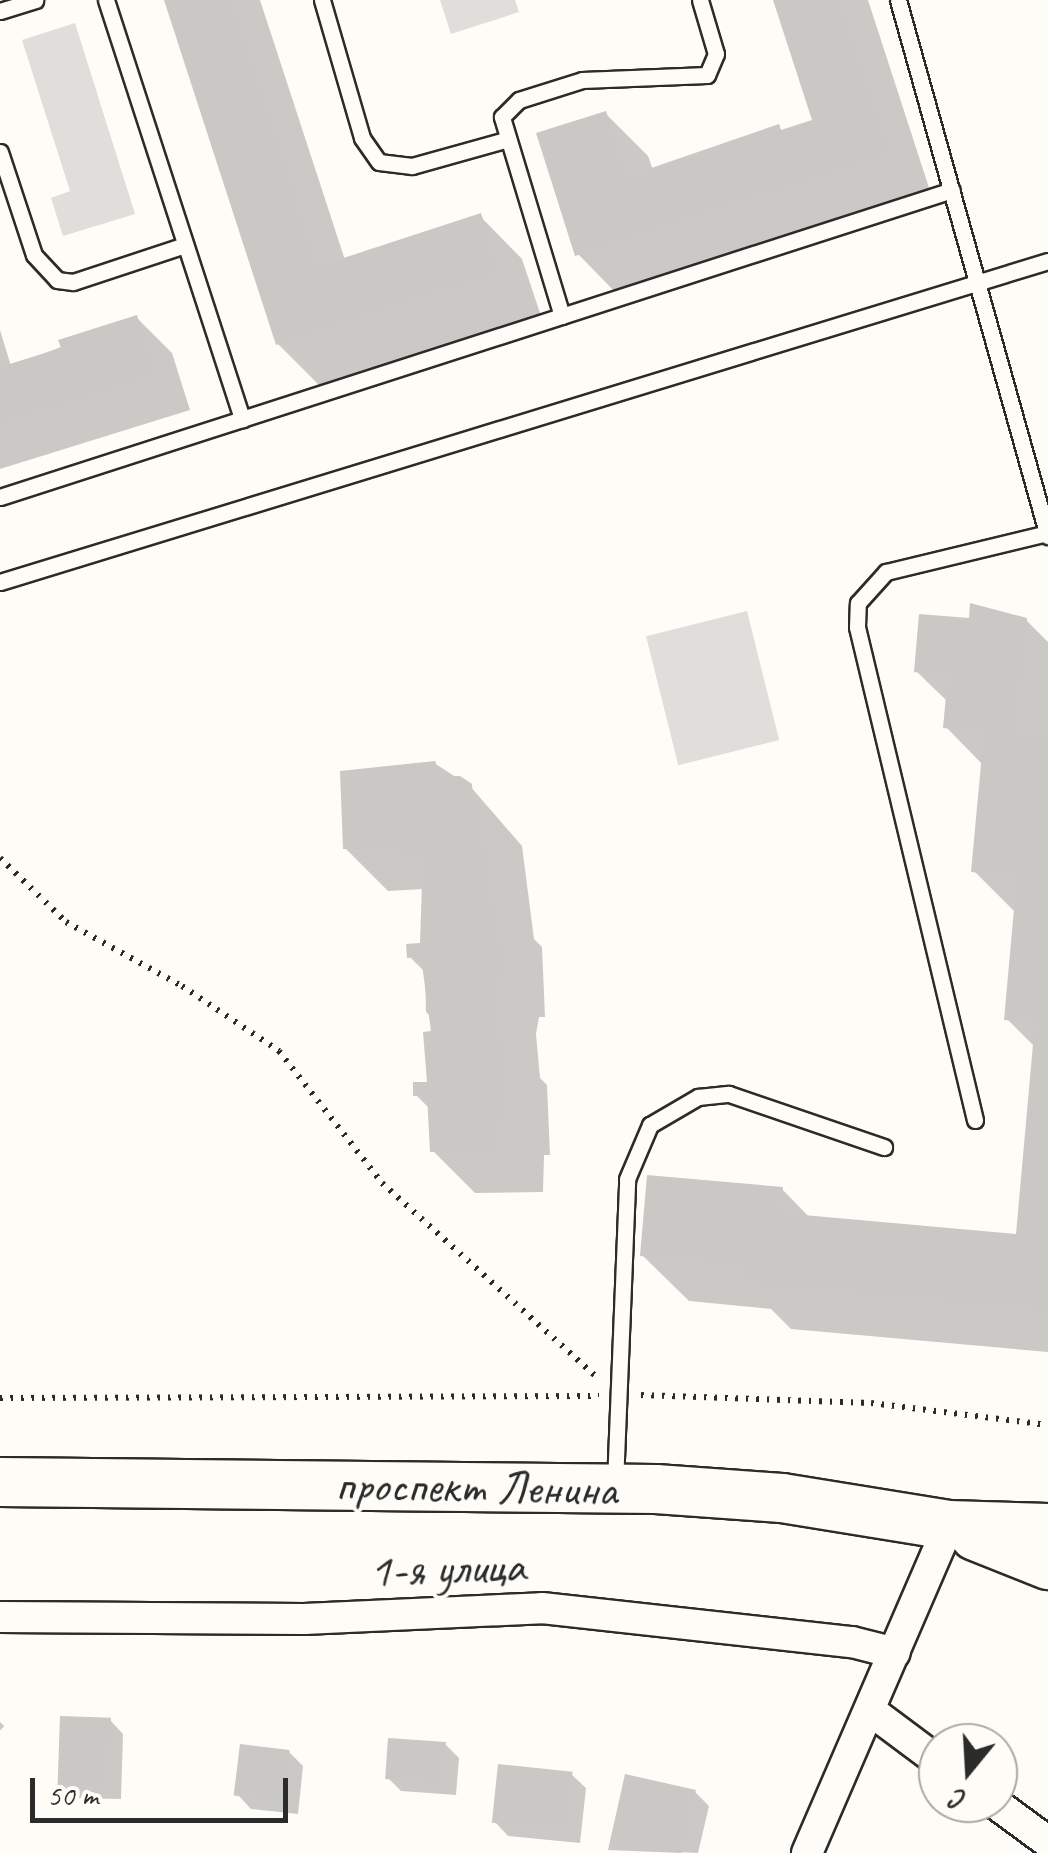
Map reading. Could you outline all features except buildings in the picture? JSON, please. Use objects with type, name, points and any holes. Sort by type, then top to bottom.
[{"type":"main road","name":"проспект Ленина","points":[[0,1482],[614,1488],[782,1498],[948,1525],[1048,1528]]},
{"type":"main road","name":"проспект Ленина","points":[[948,1525],[1048,1565]]},
{"type":"street","points":[[807,1853],[948,1525]]},
{"type":"street","name":"1-я улица","points":[[0,1617],[304,1619],[542,1608],[852,1642],[895,1653]]},
{"type":"street","points":[[870,1712],[918,1747]]},
{"type":"street","points":[[1018,1820],[1048,1842]]},
{"type":"lane","points":[[0,12],[36,0]]},
{"type":"lane","points":[[106,0],[242,419]]},
{"type":"lane","points":[[322,0],[362,138],[379,162],[412,166],[506,140]]},
{"type":"lane","points":[[562,316],[501,126],[508,108],[566,85],[707,75],[716,54],[700,0]]},
{"type":"lane","points":[[898,0],[1048,534],[886,572],[858,604],[856,626],[975,1120]]},
{"type":"lane","points":[[0,152],[34,255],[57,280],[73,282],[186,245]]},
{"type":"lane","points":[[0,497],[952,190]]},
{"type":"lane","points":[[0,582],[1048,261]]},
{"type":"lane","points":[[614,1488],[627,1179],[650,1125],[698,1097],[729,1094],[884,1147]]},
{"type":"path","points":[[0,858],[66,922],[182,986],[279,1051],[382,1184],[618,1396]]},
{"type":"path","points":[[0,1398],[817,1399],[1048,1426]]},
{"type":"shaded area","points":[[440,0],[515,0],[519,12],[451,34]]},
{"type":"shaded area","points":[[75,23],[135,214],[63,236],[51,198],[70,191],[22,40]]},
{"type":"shaded area","points":[[747,611],[779,740],[678,765],[646,636]]}]
